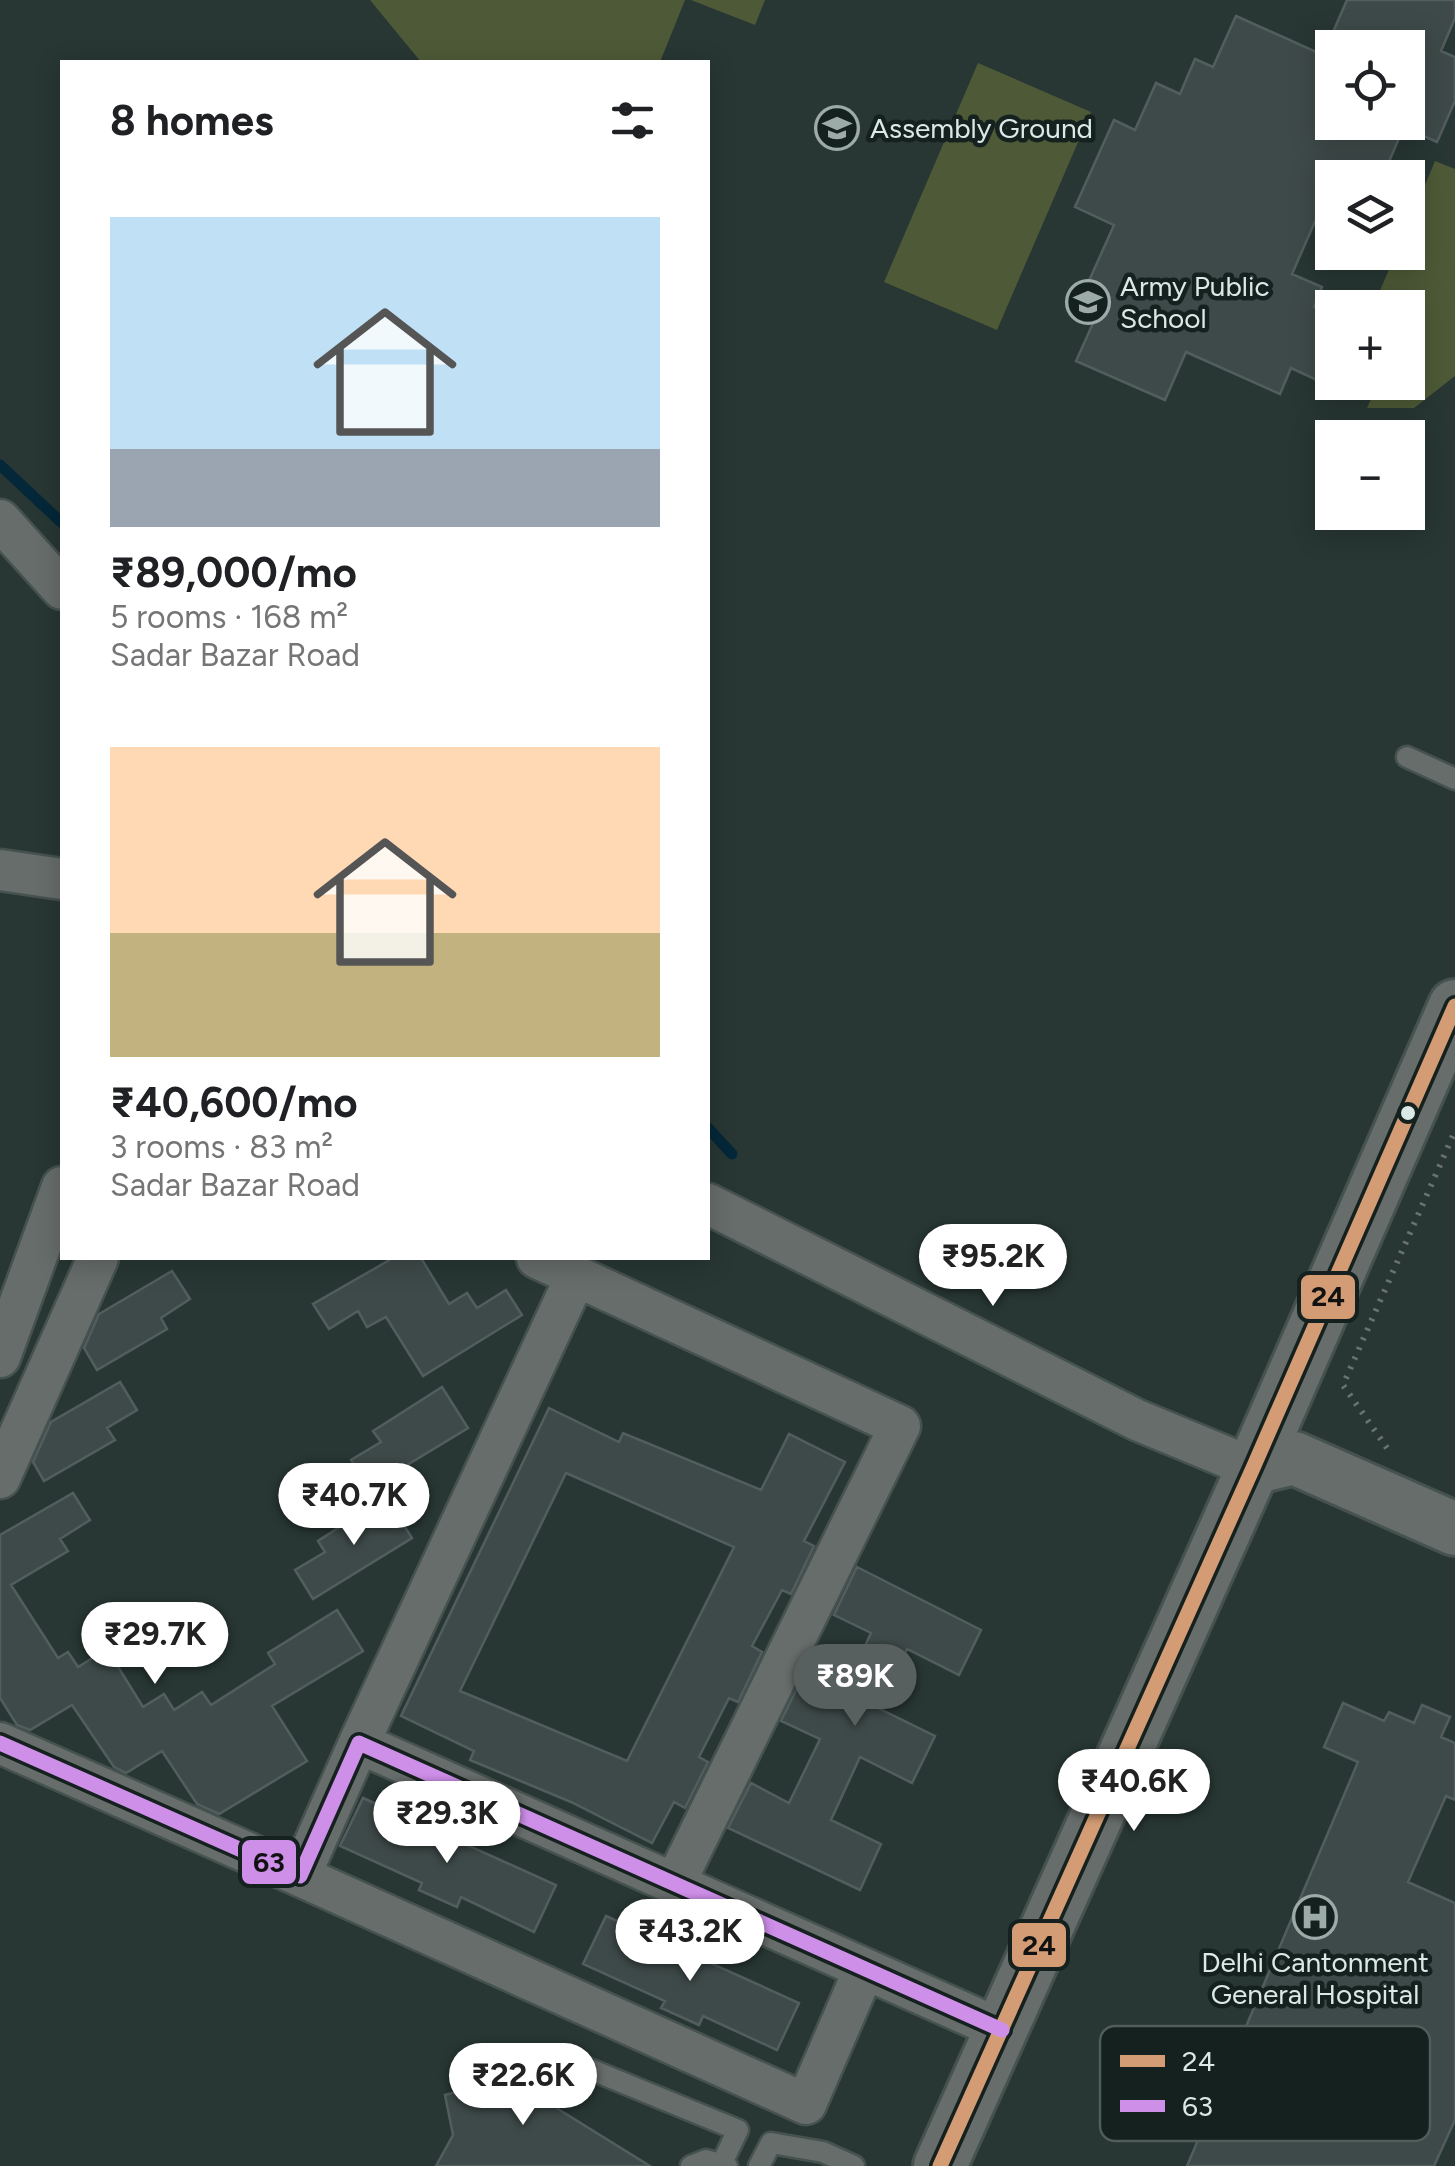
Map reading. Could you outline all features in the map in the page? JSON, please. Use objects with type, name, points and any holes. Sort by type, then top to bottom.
[{"type":"street","points":[[0,520],[60,587]]},
{"type":"street","points":[[0,870],[60,880]]},
{"type":"street","points":[[940,2166],[1254,1468],[1455,1006]]},
{"type":"street","points":[[0,1357],[60,1192]]},
{"type":"street","points":[[710,1205],[1138,1420],[1254,1468],[1294,1458],[1455,1529]]},
{"type":"street","points":[[0,1478],[97,1260]]},
{"type":"street","points":[[540,1260],[900,1426],[675,1883]]},
{"type":"street","points":[[300,1876],[576,1276]]},
{"type":"street","points":[[0,1743],[806,2104],[864,1970]]},
{"type":"street","points":[[359,1743],[1002,2030]]},
{"type":"lane","points":[[1407,757],[1455,779]]},
{"type":"lane","points":[[565,2058],[771,2143],[823,2152],[854,2166]]},
{"type":"lane","points":[[691,2166],[706,2160],[724,2164],[738,2130]]},
{"type":"lane","points":[[759,2166],[771,2143]]},
{"type":"path","points":[[1396,1460],[1344,1384],[1455,1131]]},
{"type":"green space","points":[[370,0],[685,0],[661,60],[419,60]]},
{"type":"green space","points":[[691,0],[765,0],[755,25]]},
{"type":"green space","points":[[978,63],[1091,112],[997,330],[884,282]]},
{"type":"green space","points":[[1435,161],[1455,169],[1455,376],[1425,399],[1425,290],[1380,290],[1389,270],[1425,270],[1425,185]]},
{"type":"green space","points":[[1371,400],[1424,400],[1414,408],[1367,408]]},
{"type":"building","points":[[1347,0],[1455,0],[1455,18],[1441,51],[1455,57],[1455,101],[1437,142],[1425,137],[1425,30],[1334,30]]},
{"type":"building","points":[[1236,16],[1315,51],[1315,140],[1398,140],[1390,160],[1315,160],[1315,222],[1292,274],[1322,287],[1315,290],[1315,379],[1291,368],[1280,394],[1186,352],[1165,400],[1076,361],[1094,321],[1075,312],[1114,225],[1075,207],[1114,120],[1135,130],[1156,83],[1180,94],[1195,59],[1213,67]]},
{"type":"building","points":[[390,1260],[422,1260],[449,1304],[467,1293],[477,1308],[506,1290],[522,1315],[423,1376],[386,1317],[367,1327],[358,1311],[329,1329],[313,1304]]},
{"type":"building","points":[[172,1271],[190,1299],[161,1318],[167,1329],[97,1370],[84,1348],[99,1314]]},
{"type":"building","points":[[120,1382],[137,1410],[107,1428],[115,1440],[44,1481],[33,1462],[51,1422]]},
{"type":"building","points":[[442,1387],[468,1428],[369,1488],[351,1460],[381,1442],[373,1431]]},
{"type":"building","points":[[549,1408],[619,1442],[623,1433],[761,1490],[789,1434],[845,1462],[804,1541],[814,1546],[791,1594],[782,1590],[752,1646],[762,1652],[738,1702],[729,1698],[699,1757],[708,1762],[685,1808],[674,1802],[652,1843],[571,1802],[470,1760],[474,1751],[401,1716]],"holes":[[[566,1473],[734,1547],[627,1761],[460,1691]]]},
{"type":"building","points":[[73,1493],[90,1520],[60,1539],[68,1551],[11,1585],[58,1658],[68,1652],[78,1667],[107,1649],[143,1707],[164,1694],[174,1710],[202,1692],[211,1705],[275,1664],[268,1653],[337,1610],[363,1651],[272,1706],[307,1761],[219,1814],[197,1804],[162,1751],[126,1773],[114,1767],[72,1705],[30,1730],[17,1725],[0,1698],[0,1535]]},
{"type":"building","points":[[386,1497],[412,1538],[313,1599],[295,1570],[325,1552],[318,1541]]},
{"type":"building","points":[[857,1567],[981,1630],[959,1675],[907,1649],[878,1708],[935,1736],[912,1783],[860,1757],[831,1820],[881,1844],[860,1890],[728,1828],[751,1783],[789,1803],[820,1739],[781,1721],[805,1672],[844,1691],[871,1633],[834,1615]]},
{"type":"building","points":[[1343,1703],[1384,1721],[1389,1712],[1414,1723],[1422,1705],[1450,1717],[1441,1737],[1455,1743],[1455,1800],[1446,1796],[1408,1882],[1455,1903],[1455,2120],[1434,2166],[1187,2166],[1198,2141],[1430,2141],[1430,2026],[1246,2026],[1358,1762],[1324,1747]]},
{"type":"building","points":[[363,1798],[556,1885],[534,1932],[461,1897],[457,1907],[419,1890],[422,1883],[340,1846]]},
{"type":"building","points":[[606,1916],[799,2003],[777,2050],[703,2016],[699,2025],[661,2008],[665,2001],[583,1964]]},
{"type":"building","points":[[552,2066],[558,2109],[650,2166],[436,2166],[453,2135],[445,2095]]},
{"type":"waterway","points":[[0,465],[60,521]]},
{"type":"waterway","points":[[710,1130],[732,1154]]},
{"type":"transit line","name":"24","points":[[940,2166],[1455,1006]]},
{"type":"transit line","name":"63","points":[[0,1743],[300,1876],[359,1743],[1002,2030]]},
{"type":"place","name":"Assembly Ground","points":[[837,128]]},
{"type":"place","name":"Army Public School","points":[[1088,302]]},
{"type":"place","name":"Delhi Cantonment General Hospital","points":[[1315,1917]]}]
